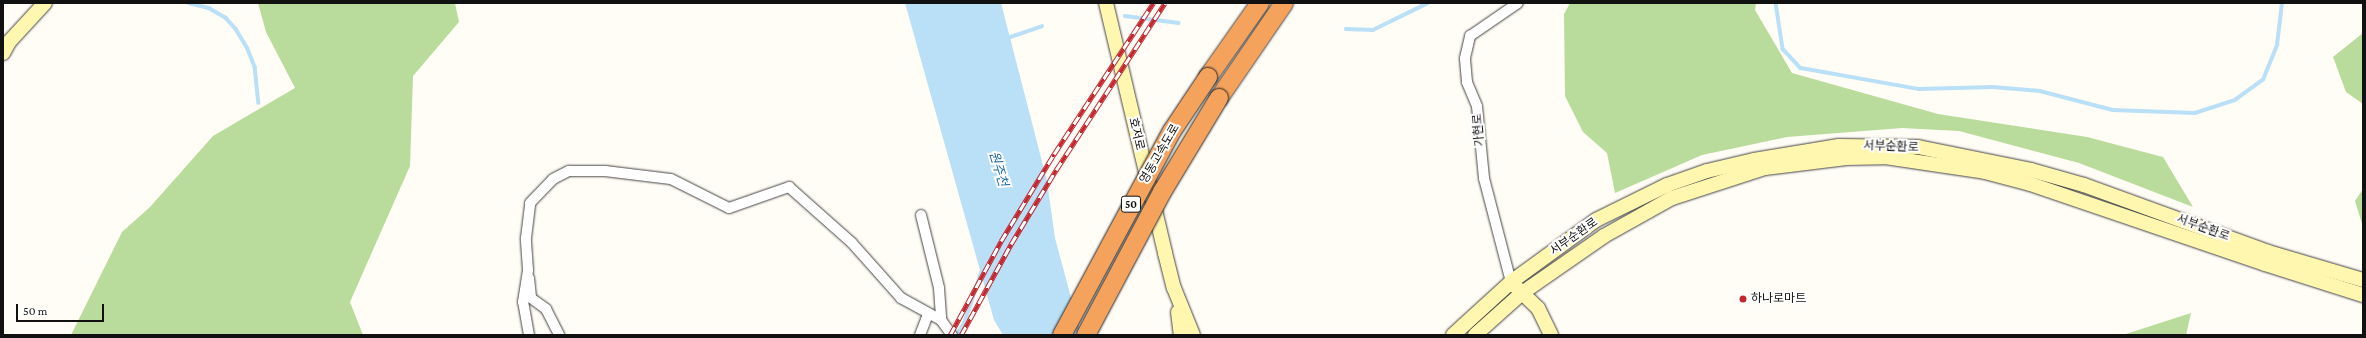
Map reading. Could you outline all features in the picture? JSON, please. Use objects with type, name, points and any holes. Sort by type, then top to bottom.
[{"type":"highway","name":"영동고속도로","points":[[1062,335],[1172,131],[1260,3]]},
{"type":"highway","name":"영동고속도로","points":[[1086,335],[1162,192],[1219,98],[1284,3]]},
{"type":"street","points":[[3,53],[9,42],[45,3]]},
{"type":"street","name":"호저로","points":[[1106,3],[1174,288],[1181,335]]},
{"type":"street","name":"가현로","points":[[1511,282],[1486,186],[1477,106],[1467,82],[1465,58],[1470,36],[1518,3]]},
{"type":"street","name":"서부순환로","points":[[1453,335],[1511,282],[1596,220],[1667,184],[1707,171],[1797,152],[1839,146],[1878,145],[1918,147],[2031,170],[2084,185],[2268,252],[2363,280]]},
{"type":"street","name":"서부순환로","points":[[1475,335],[1522,293],[1604,236],[1672,198],[1765,168],[1846,158],[1884,157],[1978,171],[2030,184],[2264,264],[2363,295]]},
{"type":"street","points":[[559,335],[546,309],[531,298],[526,238],[530,203],[553,179],[569,171],[605,171],[672,178],[729,208],[789,187],[852,243],[901,298],[941,320],[952,335]]},
{"type":"street","points":[[921,215],[939,288],[941,320]]},
{"type":"street","points":[[528,270],[523,302],[529,335]]},
{"type":"street","points":[[1511,282],[1538,308],[1551,335]]},
{"type":"street","name":"호저로","points":[[1174,288],[1193,335]]},
{"type":"street","points":[[920,335],[928,314]]},
{"type":"green space","points":[[258,3],[455,3],[459,22],[413,76],[410,166],[350,302],[363,335],[71,335],[122,232],[150,207],[213,136],[295,88],[266,32]]},
{"type":"green space","points":[[1570,3],[1756,3],[1755,10],[1792,73],[1938,114],[2087,137],[2163,157],[2193,207],[2079,163],[1959,131],[1902,128],[1787,137],[1702,155],[1615,193],[1607,153],[1583,132],[1565,96],[1564,14]]},
{"type":"green space","points":[[2363,33],[2363,104],[2346,92],[2333,57]]},
{"type":"green space","points":[[2363,189],[2363,227],[2355,201]]},
{"type":"green space","points":[[2191,313],[2186,335],[2123,335]]},
{"type":"water","name":"원주천","points":[[905,3],[1001,3],[1047,181],[1055,238],[1081,335],[1003,335],[994,320]]},
{"type":"waterway","points":[[189,3],[209,8],[226,18],[236,29],[247,47],[255,67],[259,103]]},
{"type":"waterway","points":[[1346,29],[1373,30],[1428,3]]},
{"type":"waterway","points":[[1776,3],[1783,49],[1801,68],[1919,89],[1993,87],[2040,91],[2113,110],[2195,113],[2235,100],[2263,80],[2277,45],[2282,3]]},
{"type":"waterway","points":[[1125,16],[1179,23]]},
{"type":"waterway","points":[[1005,39],[1042,26]]},
{"type":"waterway","points":[[957,335],[965,321],[981,273]]},
{"type":"railway","points":[[950,335],[1001,241],[1054,154],[1153,3]]},
{"type":"railway","points":[[961,335],[1011,244],[1056,170],[1165,3]]},
{"type":"place","name":"하나로마트","points":[[1743,299]]}]
